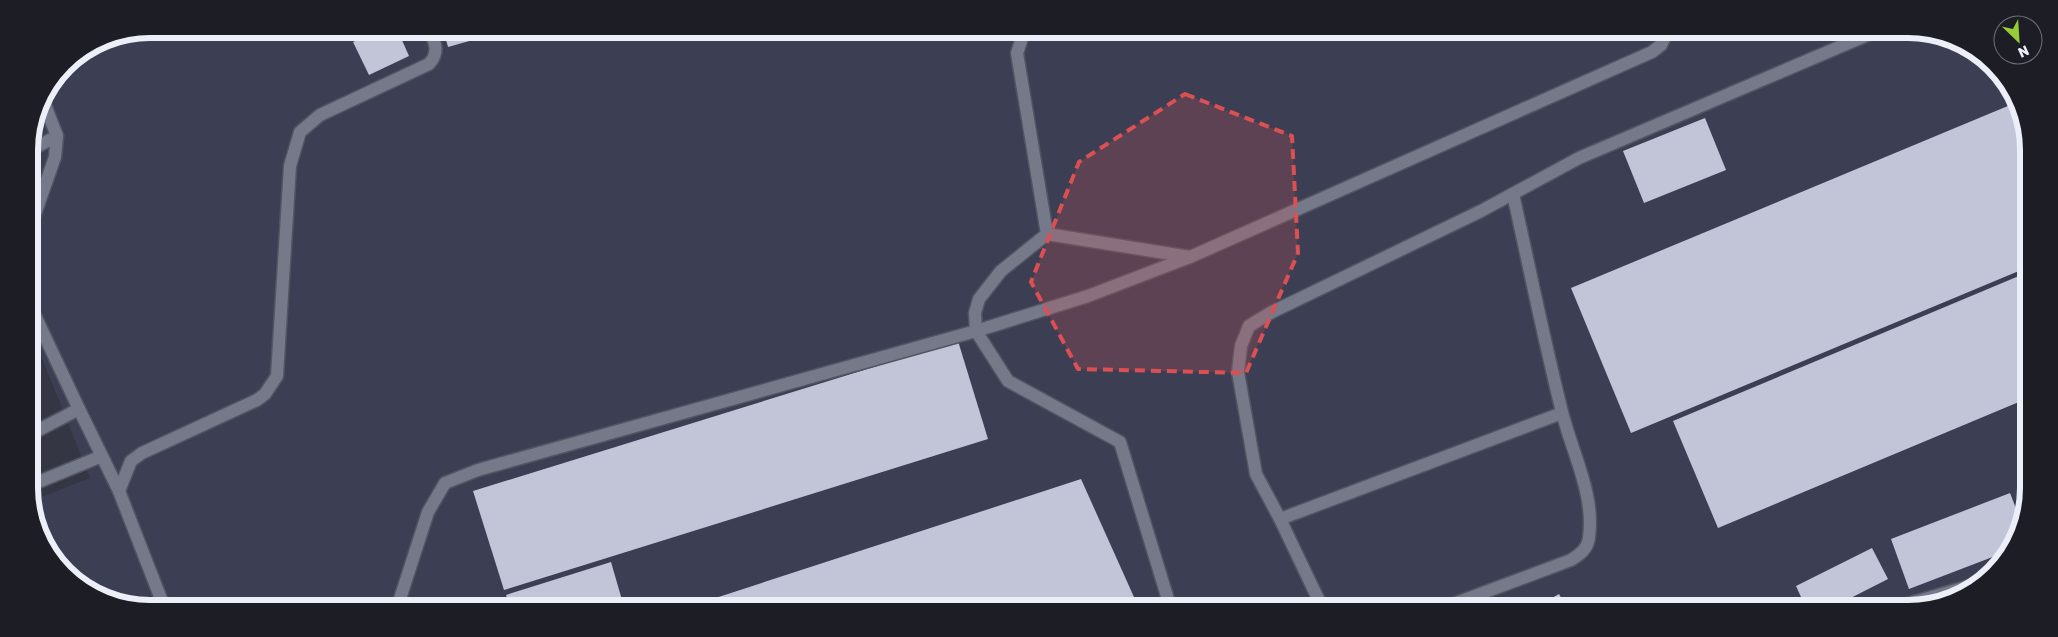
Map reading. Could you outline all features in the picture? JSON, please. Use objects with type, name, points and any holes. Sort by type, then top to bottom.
[{"type":"street","points":[[119,491],[131,461],[142,453],[257,400],[271,387],[277,376],[290,166],[300,132],[320,114],[429,64],[434,58],[436,44],[433,38]]},
{"type":"street","points":[[1022,38],[1017,53],[1047,234]]},
{"type":"street","points":[[400,600],[428,512],[445,483],[478,470],[976,331],[1088,296],[1190,257],[1652,52],[1661,45],[1664,38]]},
{"type":"street","points":[[1318,599],[1256,474],[1238,372],[1241,346],[1249,326],[1272,312],[1513,194],[1579,158],[1860,38]]},
{"type":"street","points":[[38,207],[55,157],[57,136],[46,107]]},
{"type":"street","points":[[38,146],[57,136]]},
{"type":"street","points":[[1466,599],[1571,560],[1585,551],[1589,539],[1590,514],[1583,483],[1562,413],[1513,194]]},
{"type":"street","points":[[1168,599],[1120,442],[1008,381],[976,331],[975,313],[978,298],[1001,271],[1047,234],[1190,257]]},
{"type":"street","points":[[38,322],[119,491],[161,600]]},
{"type":"street","points":[[38,430],[79,409]]},
{"type":"street","points":[[1280,519],[1562,413]]},
{"type":"street","points":[[38,482],[102,456]]},
{"type":"street","points":[[1936,596],[1948,592]]},
{"type":"highlighted area","points":[[1185,94],[1292,136],[1298,253],[1246,373],[1078,369],[1031,282],[1079,162]]},
{"type":"shaded area","points":[[143,38],[1923,38],[1951,46],[1977,61],[1988,70],[2002,87],[2009,100],[2015,114],[2020,135],[2020,502],[2015,523],[2009,537],[2002,550],[1988,567],[1958,588],[1930,597],[1915,599],[150,600],[135,599],[107,591],[76,572],[56,550],[49,537],[43,523],[39,498],[90,478],[38,348],[38,143],[41,121],[56,87],[70,70],[87,56],[114,43],[128,40]]},
{"type":"building","points":[[362,38],[401,38],[409,56],[369,75],[353,42]]},
{"type":"building","points":[[446,38],[480,38],[448,47]]},
{"type":"building","points":[[2011,105],[2015,114],[2020,135],[2020,271],[1631,433],[1571,288]]},
{"type":"building","points":[[1705,118],[1726,170],[1644,203],[1623,151]]},
{"type":"building","points":[[2020,276],[2020,402],[1718,528],[1673,421]]},
{"type":"building","points":[[958,341],[988,439],[504,590],[473,491]]},
{"type":"building","points":[[1081,479],[1135,599],[710,600]]},
{"type":"building","points":[[2010,493],[2018,513],[2009,537],[1998,555],[1909,589],[1891,539]]},
{"type":"building","points":[[1872,548],[1888,579],[1849,599],[1802,599],[1796,586]]},
{"type":"building","points":[[611,562],[622,600],[507,600],[506,595]]},
{"type":"building","points":[[1559,594],[1562,599],[1550,599]]}]
